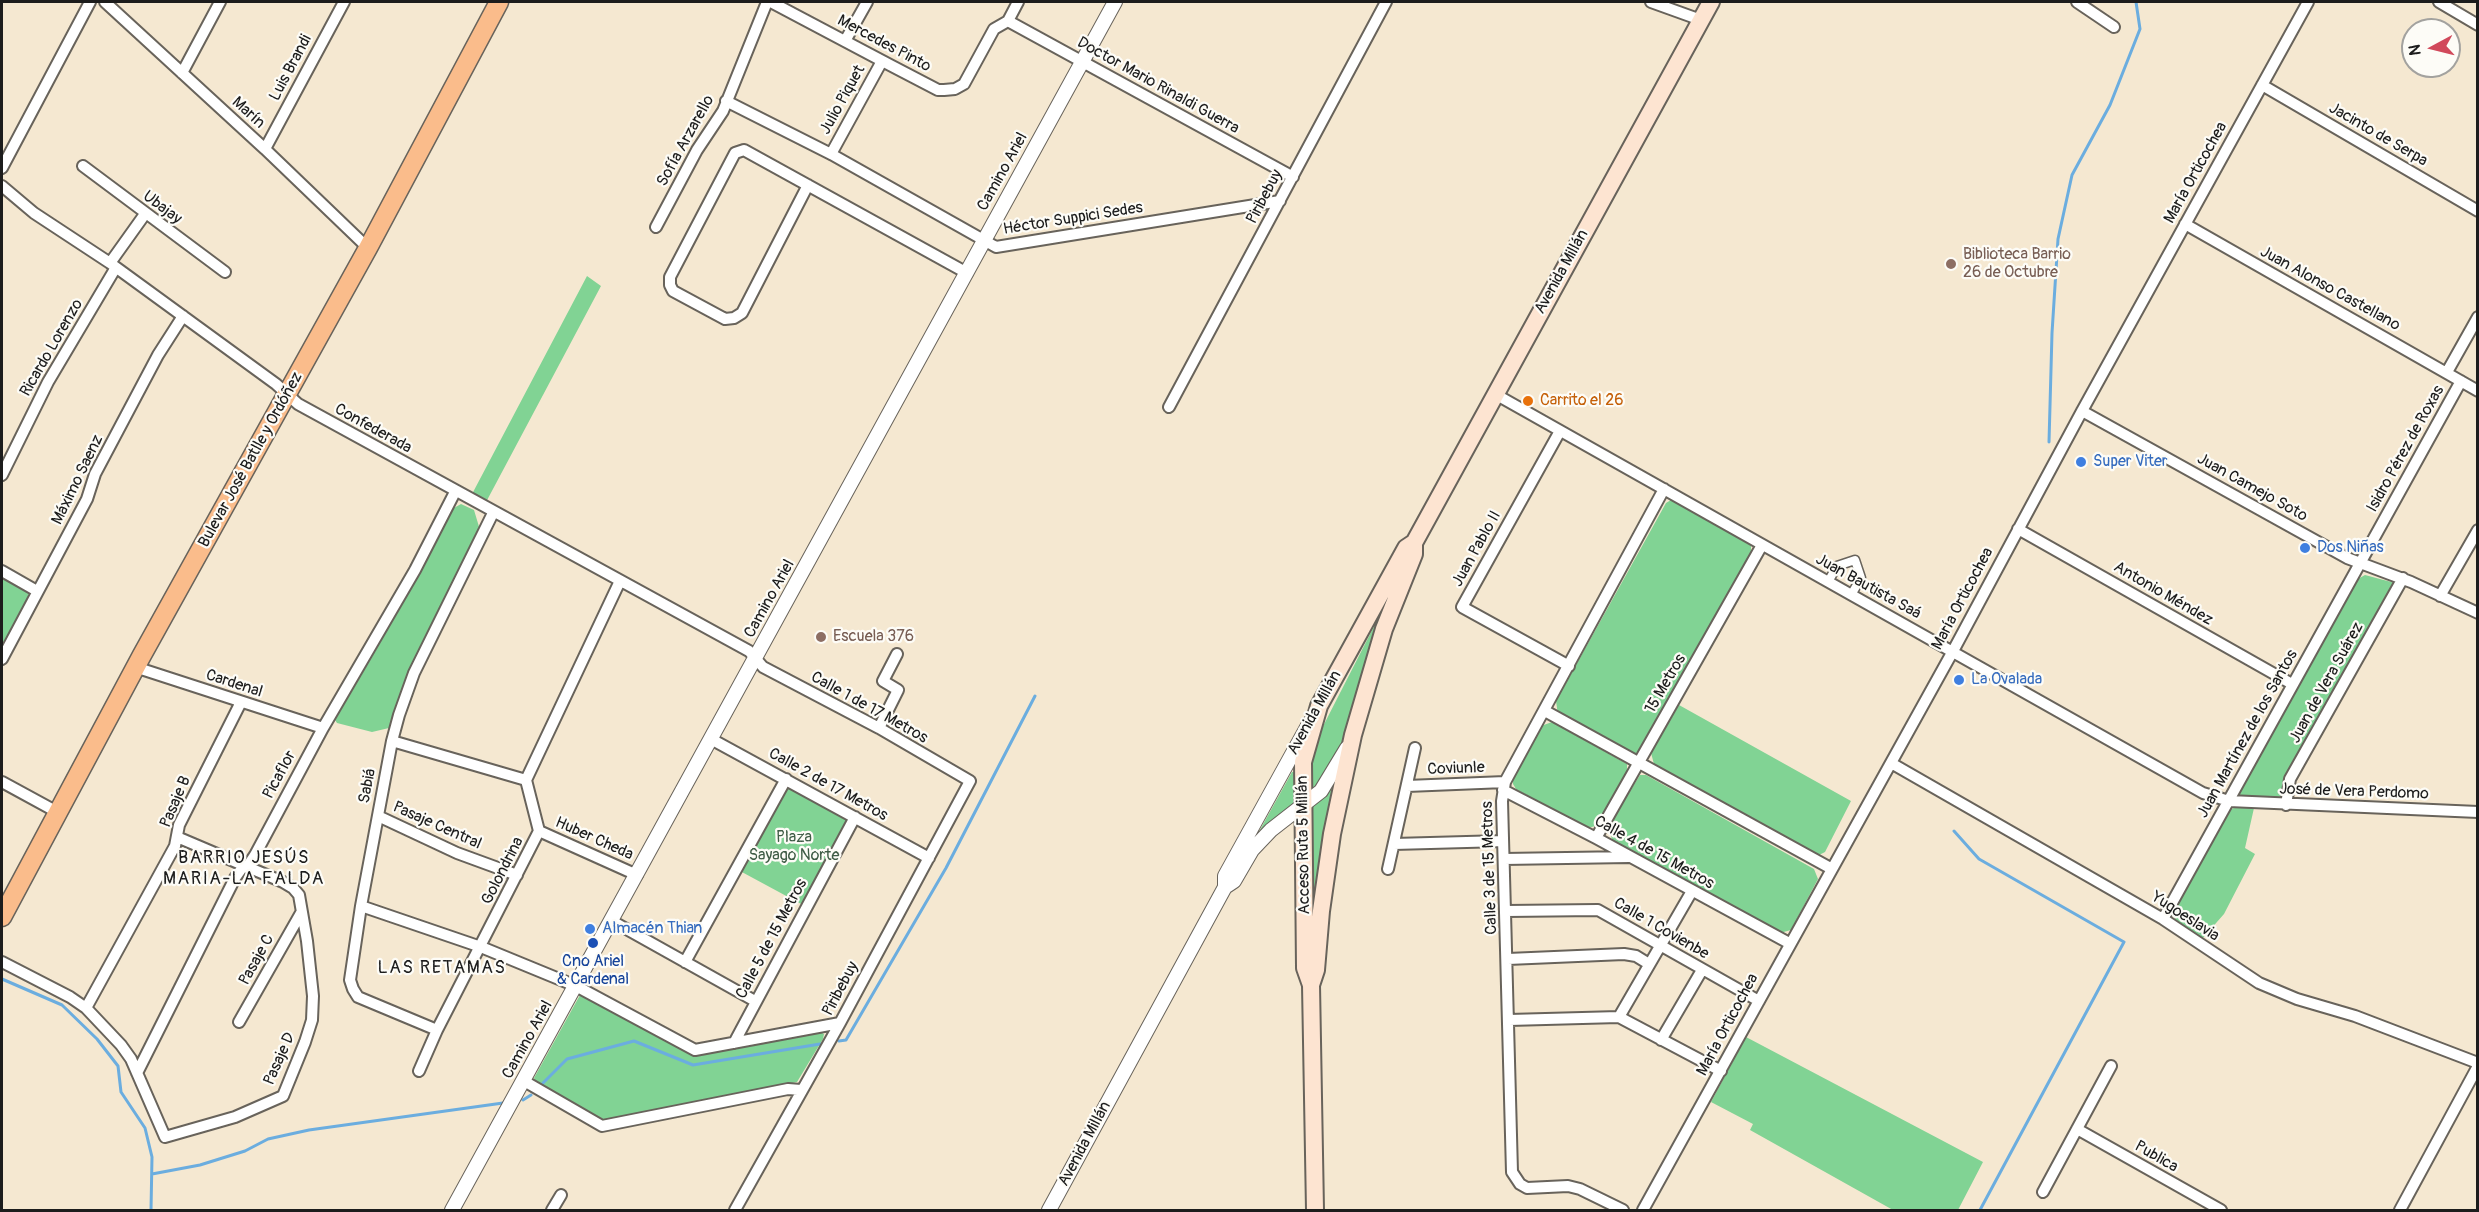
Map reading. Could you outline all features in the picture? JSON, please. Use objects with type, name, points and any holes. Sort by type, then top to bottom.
[{"type":"main road","name":"Bulevar José Batlle y Ordóñez","points":[[2,917],[135,667],[368,249],[499,2]]},
{"type":"main road","name":"Avenida Millán","points":[[1353,735],[1384,629],[1414,554],[1414,543],[1711,2]]},
{"type":"main road","name":"Avenida Millán","points":[[1319,706],[1406,548],[1414,543]]},
{"type":"main road","name":"Acceso Ruta 5 Millán","points":[[1315,1210],[1311,985],[1305,968],[1302,807],[1303,762],[1319,706]]},
{"type":"main road","name":"Acceso Ruta 5 Millán","points":[[1311,985],[1316,970],[1321,911],[1332,834],[1353,735]]},
{"type":"street","points":[[2,168],[90,2]]},
{"type":"street","name":"Marín","points":[[105,2],[265,149],[368,249]]},
{"type":"street","points":[[182,74],[220,2]]},
{"type":"street","name":"Luis Brandi","points":[[265,149],[344,2]]},
{"type":"street","name":"Mercedes Pinto","points":[[769,2],[938,90],[952,90],[964,84],[994,29],[1008,21]]},
{"type":"street","name":"Sofía Arzarello","points":[[656,227],[726,101],[769,2]]},
{"type":"street","points":[[845,41],[867,2]]},
{"type":"street","points":[[1008,21],[1018,2]]},
{"type":"street","name":"Camino Ariel","points":[[452,1210],[1115,2]]},
{"type":"street","name":"Piribebuy","points":[[1169,407],[1386,2]]},
{"type":"street","points":[[1651,2],[1701,20]]},
{"type":"street","points":[[2077,2],[2114,27]]},
{"type":"street","name":"María Orticochea","points":[[1643,1210],[1953,651],[2082,411],[2308,2]]},
{"type":"street","points":[[2439,2],[2478,25]]},
{"type":"street","name":"Doctor Mario Rinaldi Guerra","points":[[1008,21],[1293,177]]},
{"type":"street","name":"Julio Piquet","points":[[831,154],[882,61]]},
{"type":"street","name":"Jacinto de Serpa","points":[[2262,85],[2478,211]]},
{"type":"street","name":"Héctor Suppici Sedes","points":[[726,101],[831,154],[996,247],[1280,201]]},
{"type":"street","points":[[808,185],[742,313],[734,318],[725,319],[673,291],[670,277],[735,153],[744,150],[808,185],[967,273]]},
{"type":"street","name":"Ubajay","points":[[83,166],[225,272]]},
{"type":"street","name":"Confederada","points":[[2,186],[34,213],[183,316],[276,384],[298,404],[493,513],[749,651],[756,659]]},
{"type":"street","name":"Ricardo Lorenzo","points":[[2,476],[48,382],[145,214]]},
{"type":"street","name":"Juan Alonso Castellano","points":[[2185,224],[2478,391]]},
{"type":"street","name":"Máximo Saenz","points":[[2,660],[87,499],[95,474],[158,356],[183,316]]},
{"type":"street","name":"Isidro Pérez de Roxas","points":[[2447,372],[2478,317]]},
{"type":"street","name":"Isidro Pérez de Roxas","points":[[2360,563],[2461,381]]},
{"type":"street","name":"Juan Bautista Saá","points":[[1495,393],[2203,793],[2229,801]]},
{"type":"street","name":"Juan Camejo Soto","points":[[2082,411],[2360,563],[2403,578],[2478,613]]},
{"type":"street","name":"Juan Pablo II","points":[[1560,431],[1462,607],[1569,666]]},
{"type":"street","name":"Calle 3 de 15 Metros","points":[[1623,1210],[1580,1189],[1568,1186],[1527,1188],[1515,1178],[1512,1172],[1508,959],[1503,842],[1504,786],[1664,489]]},
{"type":"street","name":"Picaflor","points":[[137,1073],[235,878],[242,868],[247,867],[323,728],[416,570],[455,492]]},
{"type":"street","name":"Sabiá","points":[[437,1030],[358,997],[350,980],[361,906],[392,741],[414,673],[493,513]]},
{"type":"street","name":"Antonio Méndez","points":[[2018,529],[2292,684]]},
{"type":"street","points":[[2440,596],[2478,530]]},
{"type":"street","name":"15 Metros","points":[[1596,837],[1762,545]]},
{"type":"street","points":[[1828,582],[1837,566],[1856,560],[1861,578],[1851,595]]},
{"type":"street","name":"Juan Martínez de los Santos","points":[[2163,919],[2360,563]]},
{"type":"street","points":[[2,571],[37,591]]},
{"type":"street","name":"Juan de Vera Suárez","points":[[2286,805],[2290,779],[2403,578]]},
{"type":"street","points":[[392,741],[526,780],[620,581]]},
{"type":"street","points":[[879,728],[898,690],[883,681],[897,654]]},
{"type":"street","name":"Calle 1 de 17 Metros","points":[[756,659],[763,667],[879,728],[970,781]]},
{"type":"street","name":"Cardenal","points":[[135,667],[323,728]]},
{"type":"street","name":"Pasaje B","points":[[86,1008],[175,846],[179,825],[241,702]]},
{"type":"street","name":"Avenida Millán","points":[[1225,887],[1225,876],[1319,706]]},
{"type":"street","points":[[1545,711],[1832,869]]},
{"type":"street","name":"Avenida Millán","points":[[1049,1210],[1225,887],[1234,881],[1252,850],[1271,830],[1321,791],[1333,774],[1353,735]]},
{"type":"street","name":"Calle 2 de 17 Metros","points":[[711,740],[929,858]]},
{"type":"street","points":[[1388,869],[1415,748]]},
{"type":"street","name":"Yugoeslavia","points":[[1891,763],[2163,919],[2259,982],[2297,999],[2355,1016],[2478,1064]]},
{"type":"street","points":[[685,962],[786,779]]},
{"type":"street","name":"Golondrina","points":[[419,1071],[437,1030],[539,831],[526,780]]},
{"type":"street","name":"Piribebuy","points":[[735,1210],[840,1023],[970,781]]},
{"type":"street","points":[[2,782],[58,813]]},
{"type":"street","name":"Coviunle","points":[[1407,786],[1504,786]]},
{"type":"street","name":"Calle 4 de 15 Metros","points":[[1504,786],[1789,944]]},
{"type":"street","name":"José de Vera Perdomo","points":[[2229,801],[2478,812]]},
{"type":"street","name":"Pasaje Central","points":[[378,816],[457,852],[518,875]]},
{"type":"street","name":"Calle 5 de 15 Metros","points":[[734,1043],[855,817]]},
{"type":"street","name":"Huber Cheda","points":[[539,831],[637,875]]},
{"type":"street","name":"Pasaje D","points":[[137,1073],[165,1137],[235,1117],[283,1096],[312,1020],[308,941],[299,895],[293,888],[177,837]]},
{"type":"street","points":[[1394,844],[1503,842]]},
{"type":"street","points":[[1504,859],[1630,857]]},
{"type":"street","points":[[1619,1017],[1692,891]]},
{"type":"street","points":[[361,906],[481,947],[576,986],[690,1048],[700,1049],[840,1023]]},
{"type":"street","name":"Calle 1 Covienbe","points":[[1506,911],[1598,910],[1759,1000]]},
{"type":"street","name":"Pasaje C","points":[[239,1022],[301,913]]},
{"type":"street","points":[[612,921],[755,1001]]},
{"type":"street","points":[[1508,959],[1624,954],[1649,964]]},
{"type":"street","points":[[2,962],[58,989],[86,1008],[121,1045],[137,1073]]},
{"type":"street","points":[[1661,1040],[1702,970]]},
{"type":"street","points":[[1509,1020],[1619,1017],[1721,1071]]},
{"type":"street","points":[[2400,1210],[2478,1064]]},
{"type":"street","points":[[2043,1192],[2111,1066]]},
{"type":"street","points":[[524,1081],[602,1126],[788,1089],[801,1090]]},
{"type":"street","name":"Publica","points":[[2077,1129],[2222,1210]]},
{"type":"street","points":[[552,1210],[561,1195]]},
{"type":"green space","points":[[587,276],[601,286],[485,504],[471,496]]},
{"type":"green space","points":[[1671,500],[1748,543],[1751,546],[1751,552],[1639,752],[1633,754],[1558,715],[1556,701],[1666,503]]},
{"type":"green space","points":[[461,504],[474,510],[480,530],[403,688],[389,728],[372,732],[337,723],[335,720],[376,650],[452,509]]},
{"type":"green space","points":[[2365,575],[2395,583],[2286,783],[2280,799],[2238,796],[2238,792],[2356,580]]},
{"type":"green space","points":[[2,577],[29,595],[2,651]]},
{"type":"green space","points":[[1388,599],[1335,764],[1308,797],[1309,765],[1317,738]]},
{"type":"green space","points":[[1679,705],[1851,801],[1825,852],[1819,855],[1654,764],[1651,753]]},
{"type":"green space","points":[[1552,722],[1627,764],[1627,774],[1596,826],[1587,828],[1582,826],[1516,789],[1513,784],[1513,778],[1541,726]]},
{"type":"green space","points":[[1341,770],[1312,960],[1308,808]]},
{"type":"green space","points":[[1292,772],[1298,772],[1299,805],[1256,837]]},
{"type":"green space","points":[[1640,775],[1646,775],[1814,869],[1818,879],[1791,930],[1780,933],[1613,842],[1608,827]]},
{"type":"green space","name":"Plaza Sayago Norte","points":[[788,788],[846,820],[847,824],[803,905],[740,871],[785,789]]},
{"type":"green space","points":[[2254,808],[2245,848],[2255,854],[2224,914],[2202,939],[2176,920],[2172,912],[2229,810]]},
{"type":"green space","points":[[580,995],[695,1055],[820,1032],[824,1034],[797,1082],[606,1121],[536,1084],[534,1078]]},
{"type":"green space","points":[[1746,1037],[1983,1162],[1958,1210],[1893,1210],[1750,1130],[1753,1124],[1711,1102]]},
{"type":"waterway","points":[[2049,442],[2052,333],[2058,239],[2072,175],[2110,105],[2140,29],[2136,2]]},
{"type":"waterway","points":[[839,1041],[846,1040],[946,868],[1035,696]]},
{"type":"waterway","points":[[1954,831],[1979,859],[2124,942],[1980,1210]]},
{"type":"waterway","points":[[2,979],[62,1005],[97,1039],[118,1066],[121,1092],[145,1128],[152,1157],[151,1210]]},
{"type":"waterway","points":[[543,1083],[567,1059],[634,1041],[693,1065],[820,1044]]},
{"type":"waterway","points":[[523,1100],[531,1095]]},
{"type":"waterway","points":[[152,1174],[200,1165],[245,1151],[268,1139],[309,1130],[503,1103]]},
{"type":"place","name":"Biblioteca Barrio 26 de Octubre","points":[[1951,264]]},
{"type":"place","name":"Carrito el 26","points":[[1528,401]]},
{"type":"place","name":"Super Viter","points":[[2081,462]]},
{"type":"place","name":"Dos Niñas","points":[[2305,548]]},
{"type":"place","name":"Escuela 376","points":[[821,637]]},
{"type":"place","name":"La Ovalada","points":[[1959,680]]},
{"type":"place","name":"Almacén Thian","points":[[590,929]]},
{"type":"place","name":"Cno Ariel & Cardenal","points":[[593,943]]},
{"type":"district","name":"BARRIO JESÚS MARIA-LA FALDA","points":[[244,868]]},
{"type":"district","name":"LAS RETAMAS","points":[[442,968]]}]
